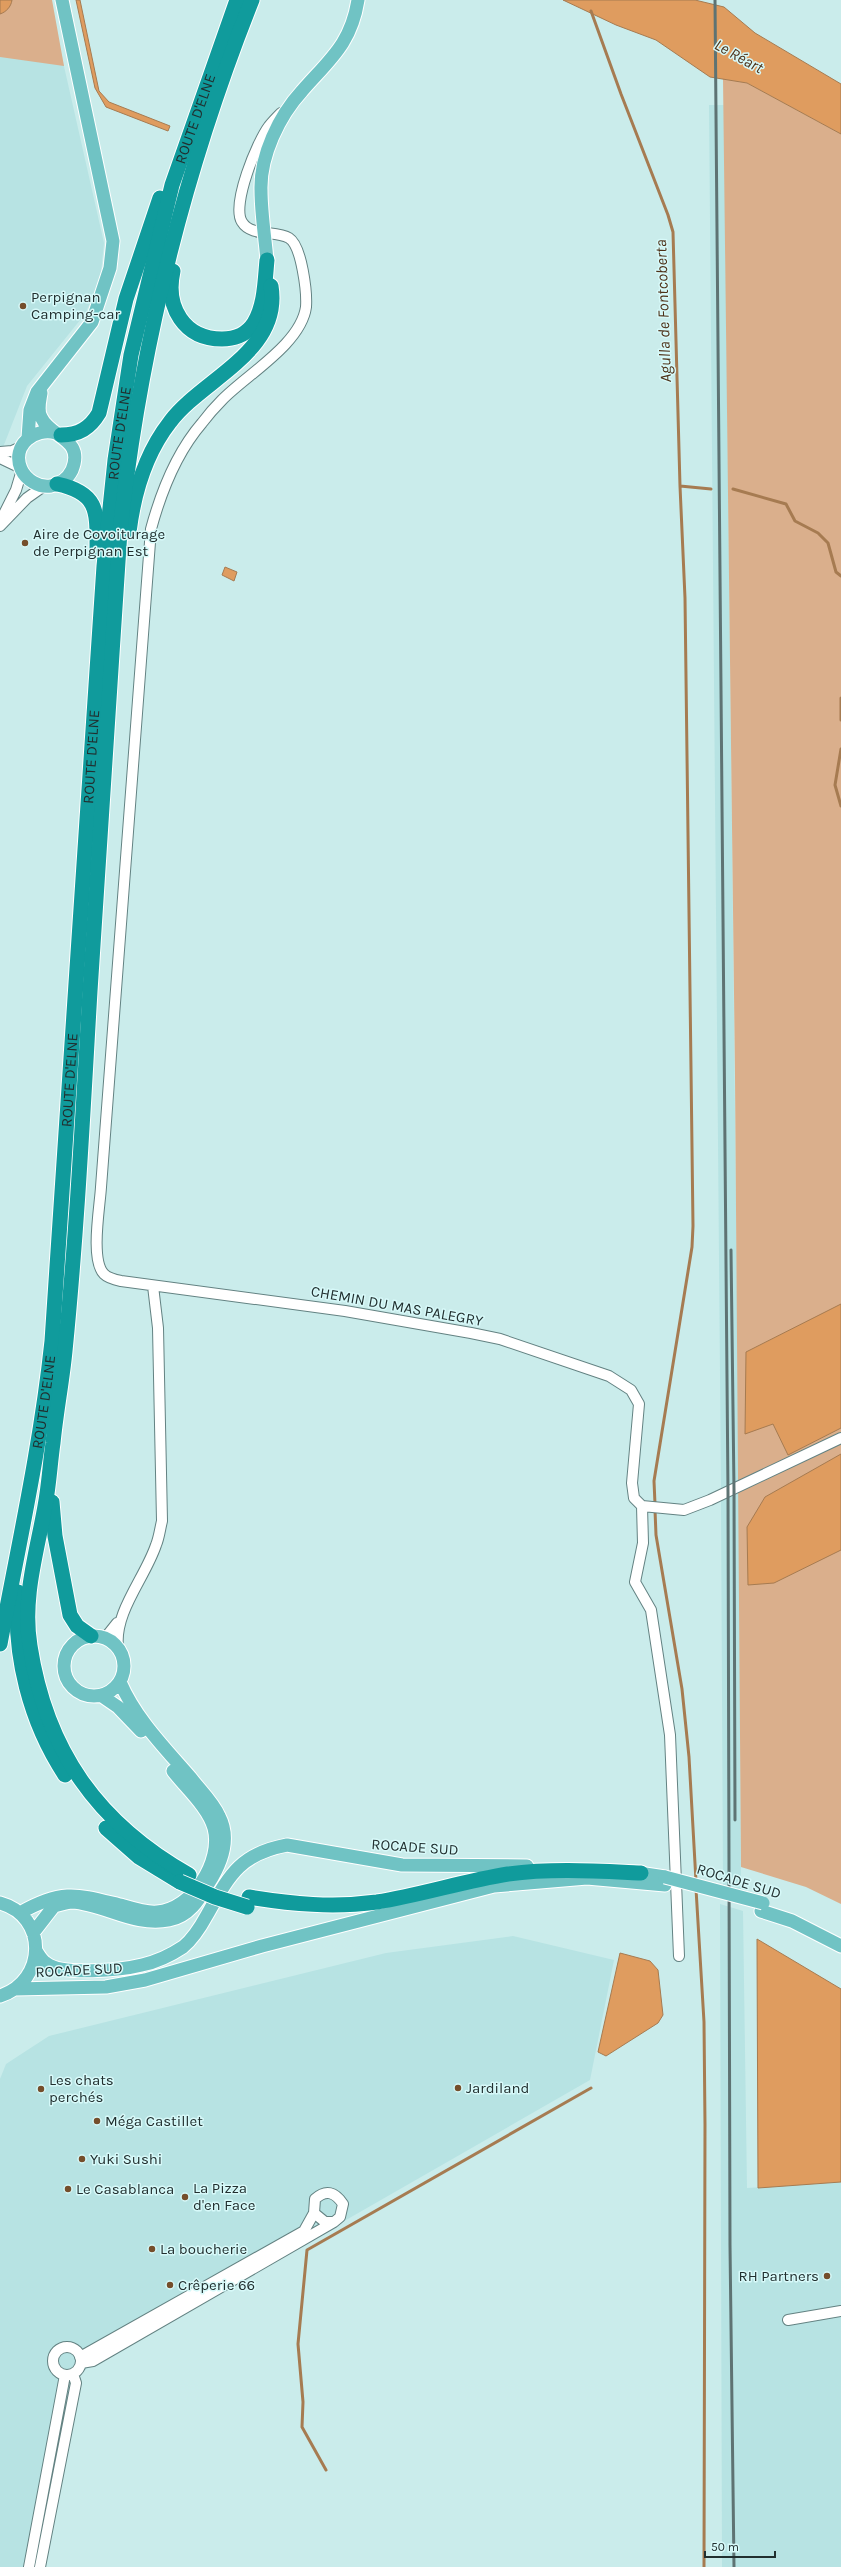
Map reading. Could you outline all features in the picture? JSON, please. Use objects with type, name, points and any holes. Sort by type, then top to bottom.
[{"type":"highway","name":"ROUTE D'ELNE","points":[[23,1527],[45,1406],[52,1341],[104,566],[115,460],[131,355],[172,185],[237,0]]},
{"type":"highway","name":"ROUTE D'ELNE","points":[[65,1352],[80,1162],[120,531],[127,462],[145,356],[181,211],[206,128],[252,0]]},
{"type":"highway","points":[[256,0],[212,131],[177,253],[170,283],[171,296],[183,322],[194,333],[211,339],[229,339],[245,333],[254,322],[262,300],[267,260]]},
{"type":"highway","points":[[59,434],[82,431],[90,426],[100,413],[126,299],[168,175],[224,37]]},
{"type":"highway","points":[[112,661],[135,494],[146,463],[154,445],[171,420],[245,355],[261,334],[270,316],[273,294],[267,260]]},
{"type":"highway","points":[[50,485],[75,488],[84,494],[93,506],[97,521],[98,557],[83,772],[82,894]]},
{"type":"highway","points":[[65,1352],[66,1376],[51,1509],[70,1615],[77,1626],[98,1637]]},
{"type":"highway","points":[[65,1352],[46,1502],[30,1581],[28,1616],[29,1643],[35,1671],[55,1736],[68,1763],[87,1792],[116,1824],[145,1849],[184,1878]]},
{"type":"highway","points":[[0,1644],[23,1527]]},
{"type":"highway","points":[[23,1527],[17,1613],[20,1656],[34,1715],[48,1748],[82,1801],[108,1830],[139,1857],[184,1878],[218,1889],[248,1902],[296,1916],[336,1915],[417,1904]]},
{"type":"highway","points":[[248,1902],[297,1905],[341,1905],[376,1902],[514,1874],[551,1870],[641,1873]]},
{"type":"main road","points":[[49,375],[39,404],[40,417],[72,448],[74,457],[70,473],[50,485],[35,484],[21,469],[19,454],[25,442],[30,410],[37,392],[49,375],[92,322],[110,268],[113,241],[62,0]]},
{"type":"main road","points":[[267,260],[260,189],[264,161],[279,126],[300,92],[347,38],[355,21],[358,0]]},
{"type":"main road","points":[[25,442],[42,431],[59,434]]},
{"type":"main road","points":[[33,1933],[54,1906],[72,1902],[155,1923],[172,1919],[185,1914],[197,1903],[219,1868],[224,1843],[220,1816],[145,1725],[130,1703],[120,1682],[123,1658],[118,1647],[98,1637],[73,1644],[64,1657],[64,1673],[72,1688],[81,1694],[91,1697],[102,1696],[112,1691],[120,1682]]},
{"type":"main road","points":[[20,1913],[58,1896],[77,1894],[139,1910],[156,1912],[171,1910],[186,1900],[197,1886],[213,1857],[214,1829],[210,1817],[141,1731],[118,1707],[102,1696]]},
{"type":"main road","name":"ROCADE SUD","points":[[36,1951],[46,1963],[58,1969],[82,1970],[142,1965],[168,1956],[184,1946],[201,1926],[237,1867],[252,1856],[268,1848],[287,1845],[402,1865],[582,1866],[641,1873],[665,1881],[762,1907],[841,1938]]},
{"type":"main road","name":"ROCADE SUD","points":[[15,1989],[106,1987],[145,1980],[417,1904],[494,1886],[587,1878],[665,1881]]},
{"type":"main road","points":[[0,1903],[20,1913],[33,1933],[36,1951],[30,1973],[15,1989],[0,1996]]},
{"type":"main road","name":"ROCADE SUD","points":[[762,1907],[841,1946]]},
{"type":"street","points":[[265,232],[252,230],[242,223],[238,213],[242,190],[255,154],[268,127],[300,92]]},
{"type":"street","name":"CHEMIN DU MAS PALEGRY","points":[[265,232],[290,239],[305,274],[306,308],[300,325],[281,349],[222,400],[200,424],[169,478],[157,506],[151,529],[96,1250],[99,1267],[104,1274],[121,1281],[345,1311],[500,1339],[609,1376],[630,1390],[639,1404],[632,1483],[634,1498],[645,1506]]},
{"type":"street","points":[[0,452],[12,451],[25,442]]},
{"type":"street","points":[[0,458],[21,469],[13,497],[0,523]]},
{"type":"street","points":[[0,526],[27,498],[50,485]]},
{"type":"street","points":[[118,1647],[116,1635],[122,1617],[156,1545],[162,1521],[158,1336],[153,1286]]},
{"type":"street","points":[[679,1956],[670,1735],[651,1610],[635,1582],[643,1543],[645,1506],[684,1510],[710,1500],[841,1438]]},
{"type":"street","points":[[98,1637],[122,1617]]},
{"type":"street","points":[[29,2567],[69,2374],[81,2360],[304,2231],[314,2213],[315,2199],[321,2194],[329,2192],[338,2196],[343,2204],[343,2211],[334,2222],[93,2361],[81,2360],[71,2347],[56,2350],[52,2361],[54,2368],[69,2374],[76,2383],[40,2567]]},
{"type":"street","points":[[314,2213],[325,2222],[334,2222]]},
{"type":"street","points":[[788,2320],[841,2311]]},
{"type":"shaded area","points":[[0,0],[49,0],[104,243],[100,282],[85,314],[27,386],[0,455]]},
{"type":"shaded area","points":[[0,0],[52,0],[64,66],[0,57]]},
{"type":"shaded area","points":[[723,78],[747,83],[841,134],[841,1904],[806,1887],[741,1867],[735,1076]]},
{"type":"shaded area","points":[[709,105],[724,105],[739,1481],[721,1489]]},
{"type":"shaded area","points":[[739,1493],[741,1890],[723,1885],[721,1501]]},
{"type":"shaded area","points":[[720,1904],[743,1911],[747,2188],[841,2182],[841,2567],[722,2567]]},
{"type":"shaded area","points":[[513,1936],[614,1960],[590,2080],[81,2372],[43,2567],[0,2567],[0,2079],[6,2064],[49,2036],[386,1953]]},
{"type":"water","points":[[0,0],[12,0],[8,9],[0,14]]},
{"type":"water","points":[[76,0],[80,0],[99,91],[109,102],[170,126],[168,131],[106,107],[95,88]]},
{"type":"water","name":"Le Réart","points":[[563,0],[695,0],[724,7],[755,33],[841,84],[841,134],[747,83],[710,77],[656,40],[616,25]]},
{"type":"water","points":[[225,567],[237,572],[234,581],[222,575]]},
{"type":"water","points":[[841,1304],[841,1428],[788,1455],[773,1424],[745,1434],[746,1352]]},
{"type":"water","points":[[841,1454],[841,1550],[774,1583],[748,1585],[747,1527],[765,1497]]},
{"type":"water","points":[[757,1939],[841,1989],[841,2182],[758,2188]]},
{"type":"water","points":[[620,1953],[650,1961],[658,1970],[663,2015],[658,2023],[606,2056],[598,2052]]},
{"type":"waterway","name":"Agulla de Fontcoberta","points":[[591,11],[621,94],[668,215],[673,232],[680,486],[711,489]]},
{"type":"waterway","points":[[655,1504],[654,1481],[692,1247],[693,1226],[685,598],[680,486]]},
{"type":"waterway","name":"Agulla de Fontcoberta","points":[[733,489],[786,504],[795,521],[818,533],[828,543],[836,572],[841,576]]},
{"type":"waterway","name":"Agulla de Fontcoberta","points":[[841,698],[841,720]]},
{"type":"waterway","name":"Agulla de Fontcoberta","points":[[841,749],[835,785],[841,806]]},
{"type":"waterway","points":[[655,1510],[656,1535],[682,1689],[689,1757],[696,1881]]},
{"type":"waterway","points":[[696,1889],[704,2022],[704,2567]]},
{"type":"waterway","points":[[326,2470],[302,2427],[303,2402],[298,2344],[307,2250],[591,2088]]},
{"type":"railway","points":[[715,0],[728,1492],[730,2245],[734,2567]]},
{"type":"railway","points":[[731,1250],[734,1489],[735,1820]]},
{"type":"place","name":"Perpignan Camping-car","points":[[23,306]]},
{"type":"place","name":"Aire de Covoiturage de Perpignan Est","points":[[25,543]]},
{"type":"place","name":"Jardiland","points":[[458,2088]]},
{"type":"place","name":"Les chats perchés","points":[[41,2089]]},
{"type":"place","name":"Méga Castillet","points":[[97,2121]]},
{"type":"place","name":"Yuki Sushi","points":[[82,2159]]},
{"type":"place","name":"Le Casablanca","points":[[68,2189]]},
{"type":"place","name":"La Pizza d'en Face","points":[[185,2197]]},
{"type":"place","name":"La boucherie","points":[[152,2249]]},
{"type":"place","name":"RH Partners","points":[[827,2276]]},
{"type":"place","name":"Crêperie 66","points":[[170,2285]]}]
